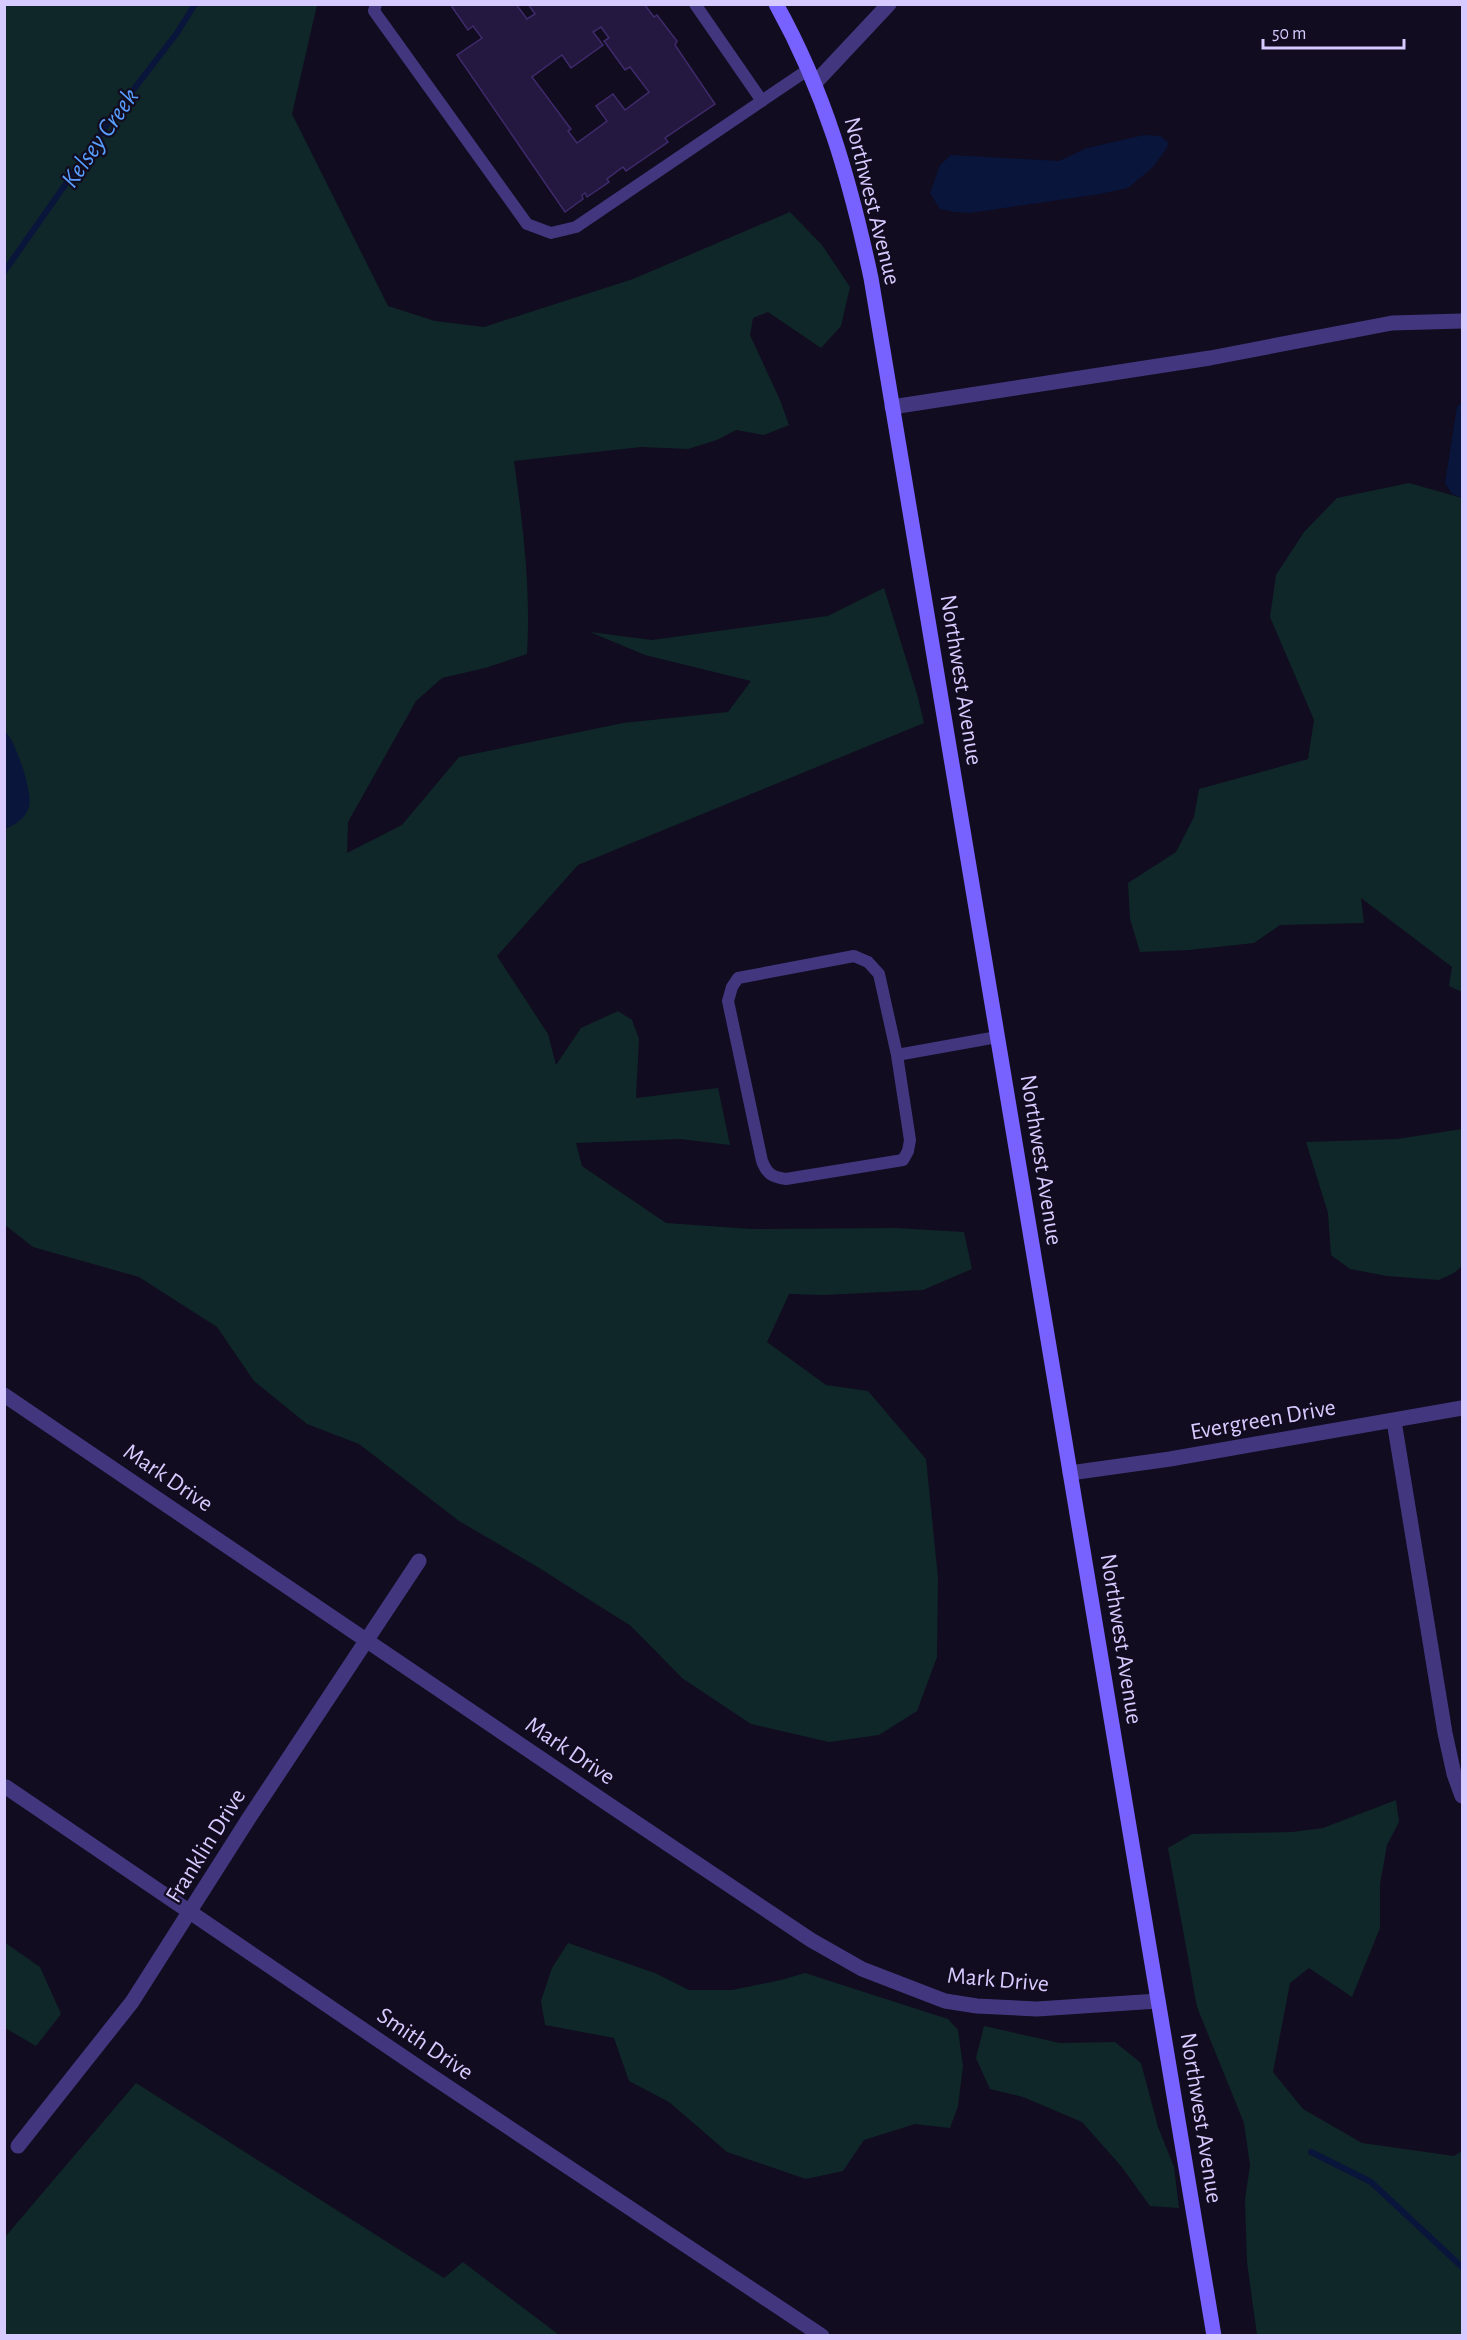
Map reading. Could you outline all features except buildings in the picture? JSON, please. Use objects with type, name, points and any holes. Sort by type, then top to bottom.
[{"type":"street","name":"Northwest Avenue","points":[[776,4],[812,76],[846,170],[858,217],[892,407],[1214,2336]]},
{"type":"street","points":[[812,76],[889,4]]},
{"type":"street","points":[[892,407],[1210,358],[1392,323],[1462,321]]},
{"type":"street","name":"Mark Drive","points":[[4,1395],[366,1642],[811,1940],[862,1969],[945,2001],[977,2006],[1037,2009],[1158,2001]]},
{"type":"street","name":"Evergreen Drive","points":[[1070,1473],[1170,1459],[1462,1408]]},
{"type":"street","points":[[1394,1421],[1445,1733],[1454,1774],[1462,1796]]},
{"type":"street","name":"Franklin Drive","points":[[18,2146],[132,2002],[249,1818],[419,1561]]},
{"type":"street","name":"Smith Drive","points":[[6,1786],[405,2058],[822,2336]]},
{"type":"lane","points":[[376,4],[374,12],[527,224],[551,233],[576,227],[762,100],[812,76]]},
{"type":"lane","points":[[695,4],[762,100]]},
{"type":"lane","points":[[854,957],[868,962],[879,974],[897,1055],[910,1140],[903,1160],[786,1179],[773,1177],[766,1172],[762,1161],[728,1001],[732,987],[738,978],[773,971],[854,957]]},
{"type":"lane","points":[[897,1055],[997,1036]]},
{"type":"green space","points":[[4,5],[317,5],[292,114],[388,306],[435,321],[484,327],[633,279],[790,212],[822,245],[850,287],[841,326],[821,348],[768,312],[753,318],[750,335],[789,425],[764,435],[736,430],[717,440],[688,449],[641,447],[514,461],[527,582],[527,654],[485,668],[442,678],[416,701],[348,822],[347,853],[402,825],[459,757],[623,723],[728,712],[751,681],[645,655],[590,632],[652,640],[828,616],[884,588],[924,723],[578,865],[497,956],[548,1034],[556,1065],[581,1028],[618,1011],[632,1020],[639,1039],[636,1098],[718,1088],[730,1145],[680,1139],[576,1143],[582,1166],[666,1223],[751,1229],[895,1228],[964,1232],[972,1269],[923,1290],[824,1295],[789,1294],[767,1342],[826,1385],[868,1391],[926,1459],[938,1578],[937,1657],[917,1711],[879,1735],[829,1742],[751,1724],[682,1678],[631,1626],[459,1521],[359,1444],[307,1424],[254,1381],[217,1327],[139,1277],[33,1247],[5,1225]]},
{"type":"green space","points":[[1409,483],[1462,498],[1462,992],[1449,986],[1452,967],[1361,898],[1364,923],[1280,925],[1254,943],[1189,950],[1140,952],[1130,919],[1128,883],[1176,852],[1194,817],[1199,789],[1308,759],[1314,720],[1270,617],[1276,575],[1304,532],[1337,498]]},
{"type":"green space","points":[[1462,1129],[1462,1266],[1454,1273],[1439,1280],[1387,1276],[1350,1269],[1331,1255],[1328,1213],[1306,1142],[1397,1139]]},
{"type":"green space","points":[[1396,1800],[1399,1822],[1387,1845],[1380,1884],[1380,1928],[1352,1997],[1309,1968],[1290,1983],[1273,2072],[1303,2109],[1362,2143],[1454,2156],[1462,2151],[1462,2335],[1257,2335],[1247,2262],[1245,2200],[1250,2165],[1244,2123],[1197,2007],[1168,1848],[1192,1834],[1292,1832],[1323,1828]]},
{"type":"green space","points":[[4,1942],[40,1967],[61,2014],[36,2046],[5,2028]]},
{"type":"green space","points":[[568,1943],[655,1973],[689,1990],[732,1990],[805,1973],[948,2019],[958,2030],[963,2066],[958,2106],[950,2128],[915,2124],[864,2140],[843,2171],[806,2179],[727,2152],[669,2102],[629,2081],[614,2038],[545,2025],[541,2001],[552,1968]]},
{"type":"green space","points":[[984,2026],[1060,2043],[1115,2042],[1141,2063],[1158,2127],[1174,2167],[1179,2208],[1150,2206],[1121,2166],[1082,2122],[1023,2097],[990,2089],[976,2058]]},
{"type":"green space","points":[[136,2083],[444,2278],[463,2262],[559,2335],[5,2335],[5,2237]]},
{"type":"water","points":[[1144,135],[1160,136],[1168,142],[1167,148],[1153,167],[1128,188],[969,213],[940,209],[930,193],[940,165],[951,155],[1059,161],[1087,148]]},
{"type":"water","points":[[1462,402],[1462,498],[1452,494],[1445,483],[1457,407]]},
{"type":"water","points":[[5,731],[14,745],[23,768],[30,800],[29,807],[22,818],[5,829]]},
{"type":"waterway","name":"Kelsey Creek","points":[[4,272],[114,115],[177,33],[195,4]]},
{"type":"waterway","points":[[1311,2152],[1371,2182],[1462,2267]]}]
